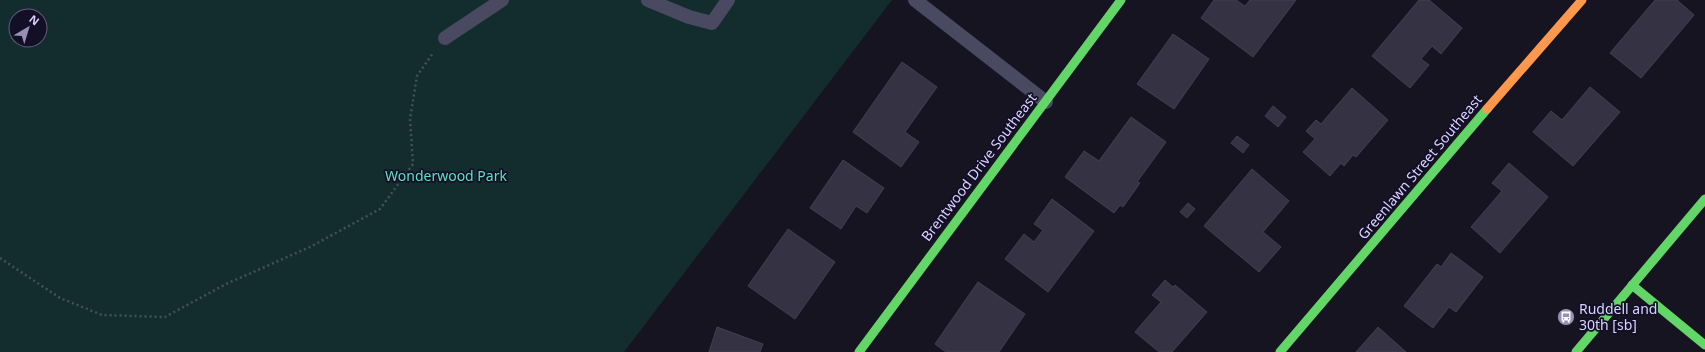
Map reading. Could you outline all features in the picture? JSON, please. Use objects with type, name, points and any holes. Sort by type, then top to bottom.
[{"type":"street","name":"Brentwood Drive Southeast","points":[[859,352],[1121,0]]},
{"type":"street","name":"Greenlawn Street Southeast","points":[[1280,352],[1324,302],[1457,143],[1582,0]]},
{"type":"street","points":[[1576,352],[1705,200]]},
{"type":"street","points":[[1632,285],[1705,345]]},
{"type":"lane","points":[[444,38],[502,0]]},
{"type":"lane","points":[[648,0],[689,18],[712,23],[728,0]]},
{"type":"lane","points":[[915,0],[1046,102]]},
{"type":"path","points":[[0,258],[60,298],[102,315],[164,317],[226,284],[310,247],[380,209],[413,164],[410,118],[417,76],[444,38]]},
{"type":"green space","name":"Wonderwood Park","points":[[0,0],[892,0],[624,352],[0,352]]},
{"type":"building","points":[[1214,0],[1236,0],[1245,6],[1250,0],[1296,0],[1253,57],[1201,18]]},
{"type":"building","points":[[1419,0],[1429,0],[1462,28],[1441,54],[1432,46],[1421,59],[1429,65],[1410,88],[1372,56]]},
{"type":"building","points":[[1655,0],[1677,0],[1694,15],[1641,78],[1610,53]]},
{"type":"building","points":[[1173,34],[1209,59],[1174,109],[1137,84]]},
{"type":"building","points":[[902,62],[937,87],[905,132],[919,142],[901,167],[853,132]]},
{"type":"building","points":[[1590,87],[1620,112],[1573,166],[1533,132],[1551,111],[1562,120]]},
{"type":"building","points":[[1352,88],[1388,120],[1356,157],[1353,155],[1344,166],[1341,163],[1330,176],[1303,152],[1315,139],[1306,131],[1316,120],[1321,124]]},
{"type":"building","points":[[1273,106],[1286,117],[1278,127],[1265,116]]},
{"type":"building","points":[[1131,117],[1166,142],[1137,182],[1140,183],[1123,207],[1120,205],[1114,213],[1065,177],[1084,151],[1099,161]]},
{"type":"building","points":[[1237,136],[1249,145],[1243,153],[1231,143]]},
{"type":"building","points":[[843,160],[884,188],[867,213],[856,206],[841,229],[810,208]]},
{"type":"building","points":[[1509,163],[1548,197],[1500,253],[1471,227],[1502,191],[1492,183]]},
{"type":"building","points":[[1252,169],[1289,201],[1263,232],[1281,247],[1259,272],[1204,226]]},
{"type":"building","points":[[1052,199],[1094,231],[1048,292],[1005,259],[1024,234],[1034,242],[1043,230],[1034,224]]},
{"type":"building","points":[[1188,203],[1195,209],[1187,218],[1180,212]]},
{"type":"building","points":[[788,229],[835,262],[795,319],[748,286]]},
{"type":"building","points":[[1451,253],[1483,277],[1456,312],[1449,307],[1433,328],[1404,306],[1437,264],[1441,267]]},
{"type":"building","points":[[1165,280],[1173,287],[1175,285],[1207,312],[1172,352],[1159,352],[1135,332],[1161,302],[1152,295]]},
{"type":"building","points":[[978,282],[1025,314],[999,352],[946,352],[935,344]]},
{"type":"building","points":[[717,327],[763,344],[760,352],[709,352]]},
{"type":"building","points":[[1378,327],[1406,352],[1356,352]]},
{"type":"traffic: fast","points":[[859,352],[1121,0]]},
{"type":"traffic: fast","points":[[1280,352],[1487,109]]},
{"type":"traffic: fast","points":[[1576,352],[1705,199]]},
{"type":"traffic: fast","points":[[1632,285],[1705,345]]},
{"type":"traffic: slow","points":[[1487,109],[1582,0]]},
{"type":"place","name":"Ruddell and 30th [sb]","points":[[1566,317]]}]
